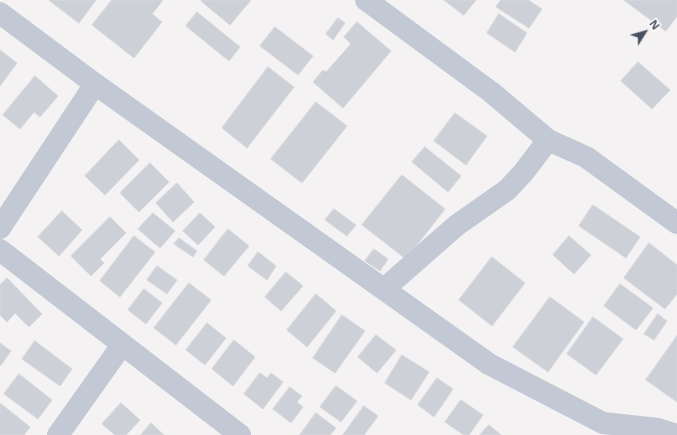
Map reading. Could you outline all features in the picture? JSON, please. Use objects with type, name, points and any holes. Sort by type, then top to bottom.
[{"type":"street","points":[[366,0],[491,92],[548,140],[586,157],[677,223]]},
{"type":"street","points":[[0,13],[95,84],[489,364],[602,429],[658,429],[677,435]]},
{"type":"street","points":[[0,228],[95,84]]},
{"type":"street","points":[[384,290],[457,225],[507,190],[523,173],[548,140]]},
{"type":"street","points":[[0,250],[240,435]]},
{"type":"street","points":[[58,435],[122,345]]},
{"type":"building","points":[[49,0],[96,0],[79,23]]},
{"type":"building","points":[[112,0],[163,0],[152,14],[162,22],[134,58],[92,25]]},
{"type":"building","points":[[251,0],[230,25],[201,1]]},
{"type":"building","points":[[444,0],[476,0],[464,15]]},
{"type":"building","points":[[501,0],[528,0],[542,9],[529,28],[496,7]]},
{"type":"building","points":[[624,0],[677,0],[677,16],[666,31]]},
{"type":"building","points":[[197,12],[240,47],[229,61],[186,26]]},
{"type":"building","points":[[499,14],[527,33],[515,52],[487,33]]},
{"type":"building","points":[[338,18],[345,23],[333,40],[326,34]]},
{"type":"building","points":[[357,22],[391,51],[343,108],[313,82],[323,70],[326,72],[351,44],[344,37]]},
{"type":"building","points":[[275,27],[313,56],[298,75],[260,46]]},
{"type":"building","points":[[0,50],[17,63],[0,86]]},
{"type":"building","points":[[638,62],[670,90],[652,109],[621,81]]},
{"type":"building","points":[[268,67],[294,87],[247,148],[222,128]]},
{"type":"building","points":[[35,76],[58,96],[40,117],[34,112],[20,129],[3,115]]},
{"type":"building","points":[[316,102],[347,126],[302,183],[271,159]]},
{"type":"building","points":[[455,113],[487,136],[466,165],[434,141]]},
{"type":"building","points":[[119,140],[139,160],[105,195],[85,176]]},
{"type":"building","points":[[425,147],[461,176],[448,192],[412,162]]},
{"type":"building","points":[[150,163],[169,182],[139,212],[120,193]]},
{"type":"building","points":[[402,175],[445,209],[406,259],[362,225]]},
{"type":"building","points":[[177,183],[194,202],[173,222],[156,203]]},
{"type":"building","points":[[593,205],[640,237],[626,258],[579,226]]},
{"type":"building","points":[[334,209],[356,225],[347,236],[325,220]]},
{"type":"building","points":[[62,211],[82,230],[59,256],[38,237]]},
{"type":"building","points":[[153,213],[175,231],[160,248],[138,229]]},
{"type":"building","points":[[200,213],[215,227],[198,245],[183,231]]},
{"type":"building","points":[[110,217],[126,233],[100,259],[104,263],[91,276],[71,256]]},
{"type":"building","points":[[228,229],[249,246],[224,276],[204,260]]},
{"type":"building","points":[[134,236],[155,252],[120,297],[100,281]]},
{"type":"building","points":[[569,236],[591,255],[574,274],[553,255]]},
{"type":"building","points":[[179,238],[197,251],[193,257],[174,244]]},
{"type":"building","points":[[649,243],[677,265],[677,294],[665,309],[624,278]]},
{"type":"building","points":[[374,249],[388,259],[380,271],[365,261]]},
{"type":"building","points":[[258,252],[276,266],[267,280],[248,266]]},
{"type":"building","points":[[492,257],[525,283],[492,326],[459,300]]},
{"type":"building","points":[[157,266],[177,280],[167,294],[147,280]]},
{"type":"building","points":[[286,272],[303,286],[281,311],[265,297]]},
{"type":"building","points":[[7,278],[42,314],[29,327],[15,313],[7,322],[0,315],[0,285]]},
{"type":"building","points":[[189,283],[211,300],[176,345],[154,328]]},
{"type":"building","points":[[620,284],[653,308],[636,330],[604,306]]},
{"type":"building","points":[[144,289],[162,303],[146,324],[128,310]]},
{"type":"building","points":[[316,294],[336,311],[307,347],[287,330]]},
{"type":"building","points":[[550,297],[584,322],[548,372],[513,347]]},
{"type":"building","points":[[658,314],[667,321],[654,340],[644,334]]},
{"type":"building","points":[[342,315],[365,331],[335,373],[313,358]]},
{"type":"building","points":[[593,317],[623,339],[596,375],[567,354]]},
{"type":"building","points":[[207,323],[226,338],[205,365],[186,350]]},
{"type":"building","points":[[376,335],[396,350],[377,373],[358,357]]},
{"type":"building","points":[[677,336],[677,402],[646,380]]},
{"type":"building","points":[[234,340],[255,357],[233,386],[212,369]]},
{"type":"building","points":[[35,341],[72,369],[60,386],[22,359]]},
{"type":"building","points":[[0,343],[11,351],[1,365],[0,365]]},
{"type":"building","points":[[402,355],[429,372],[411,400],[385,383]]},
{"type":"building","points":[[260,373],[267,378],[271,373],[283,382],[263,409],[244,394]]},
{"type":"building","points":[[19,374],[52,400],[38,419],[4,394]]},
{"type":"building","points":[[437,378],[453,389],[434,417],[418,405]]},
{"type":"building","points":[[336,386],[357,401],[341,422],[320,407]]},
{"type":"building","points":[[290,387],[302,396],[297,402],[303,407],[291,423],[273,409]]},
{"type":"building","points":[[461,400],[483,415],[469,435],[464,435],[445,422]]},
{"type":"building","points":[[0,403],[30,427],[24,435],[0,435]]},
{"type":"building","points":[[121,403],[140,420],[126,435],[115,435],[102,424]]},
{"type":"building","points":[[364,406],[378,416],[364,435],[343,435]]},
{"type":"building","points":[[316,413],[336,428],[330,435],[300,435]]},
{"type":"building","points":[[151,423],[164,435],[141,435]]},
{"type":"building","points":[[489,425],[501,435],[480,435]]}]
